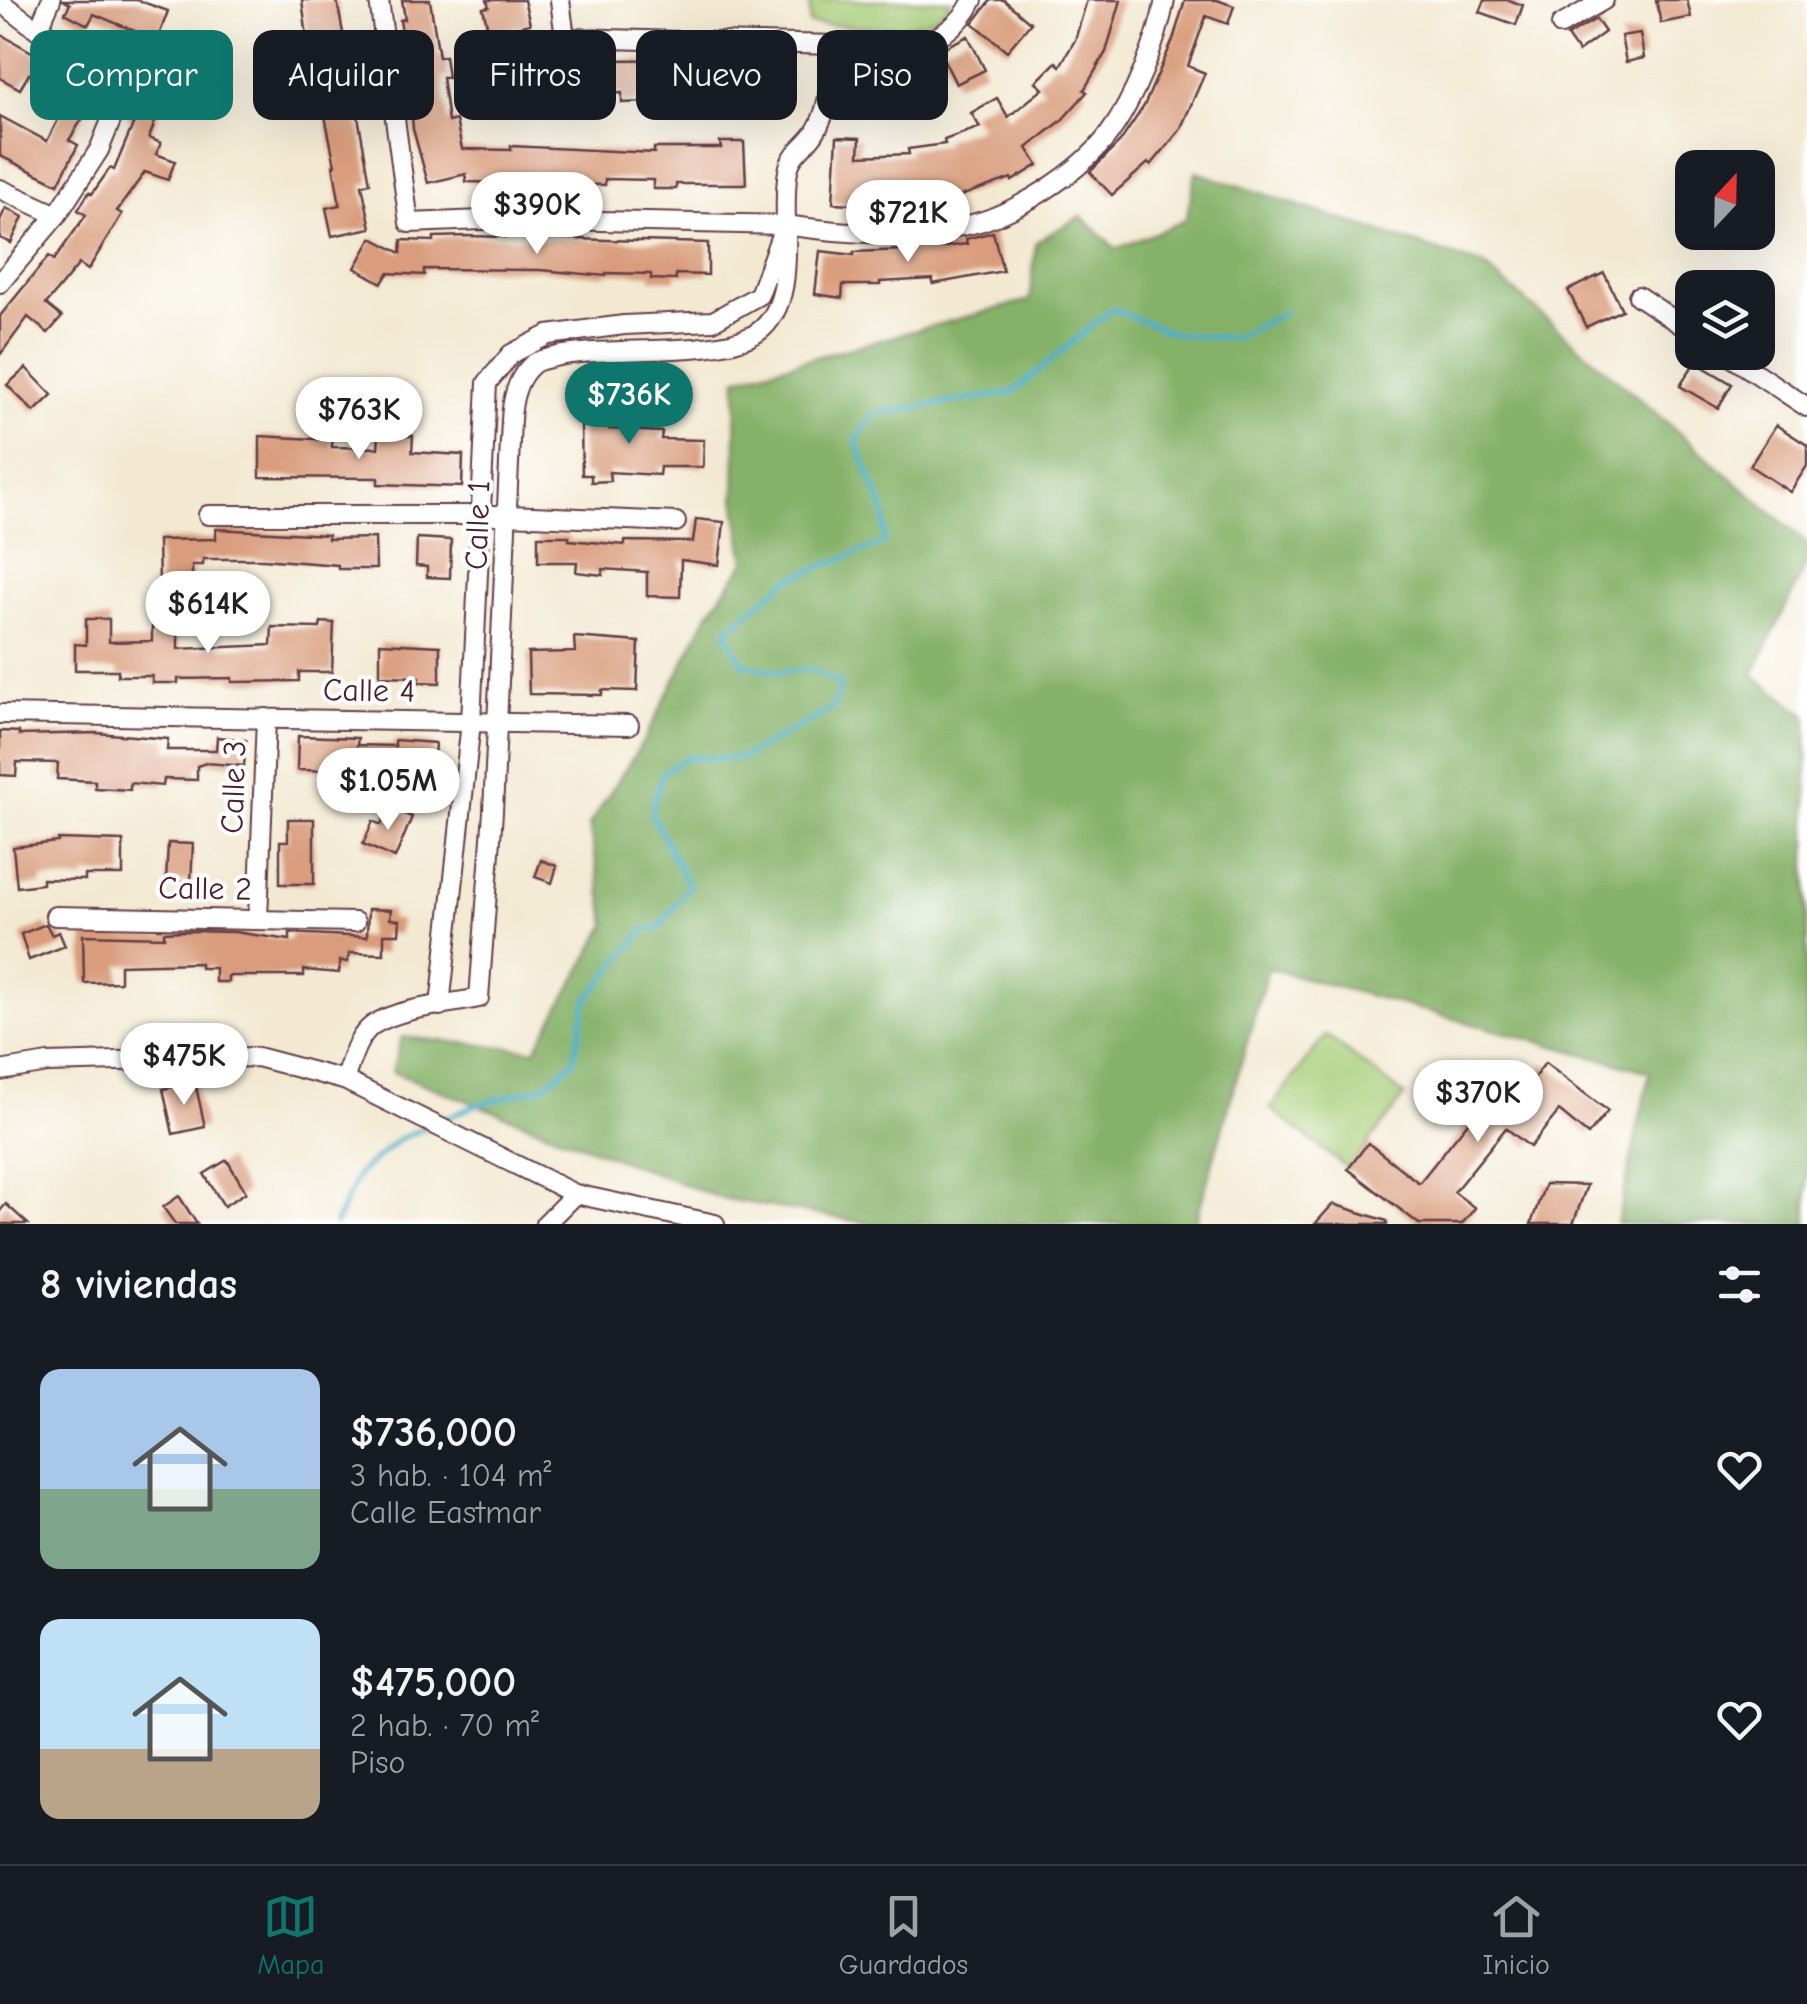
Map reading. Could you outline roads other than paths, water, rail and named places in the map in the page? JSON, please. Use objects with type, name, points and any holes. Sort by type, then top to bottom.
[{"type":"street","points":[[0,2],[38,30],[51,0]]},
{"type":"street","points":[[378,0],[410,223],[507,219],[785,226],[827,232],[906,234],[972,224],[1064,178],[1108,135],[1137,82],[1161,22],[1165,0]]},
{"type":"street","points":[[560,0],[564,31],[570,38],[817,45]]},
{"type":"street","points":[[948,31],[968,11],[973,0]]},
{"type":"street","points":[[1560,25],[1604,0]]},
{"type":"street","points":[[0,283],[57,215],[99,150],[111,120]]},
{"type":"street","name":"Calle 1","points":[[344,1080],[359,1042],[372,1026],[400,1015],[480,998],[512,401],[519,382],[534,362],[576,352],[719,345],[760,331],[788,278],[788,169],[819,120]]},
{"type":"street","points":[[0,189],[57,215]]},
{"type":"street","name":"Calle 1","points":[[440,1006],[470,722],[486,384],[511,354],[548,335],[624,325],[712,321],[759,295],[785,226]]},
{"type":"street","points":[[1638,296],[1675,321]]},
{"type":"street","points":[[1751,370],[1807,408]]},
{"type":"street","points":[[208,514],[508,515],[676,522]]},
{"type":"street","name":"Calle 4","points":[[0,714],[628,725]]},
{"type":"street","name":"Calle 3","points":[[258,919],[266,718]]},
{"type":"street","name":"Calle 2","points":[[55,916],[355,922]]},
{"type":"street","points":[[0,1071],[48,1063],[258,1057],[344,1080],[575,1194],[714,1224]]},
{"type":"street","points":[[545,1224],[575,1194]]},
{"type":"waterway","points":[[439,1121],[476,1105],[542,1087],[573,1062],[587,1000],[645,929],[658,929],[689,887],[651,813],[663,773],[685,758],[741,758],[832,709],[841,685],[812,669],[779,672],[743,664],[726,631],[789,579],[884,543],[885,513],[856,441],[874,414],[1012,393],[1112,309],[1175,334],[1234,338],[1285,312]]},
{"type":"waterway","points":[[335,1224],[359,1173],[399,1139],[429,1126]]}]
